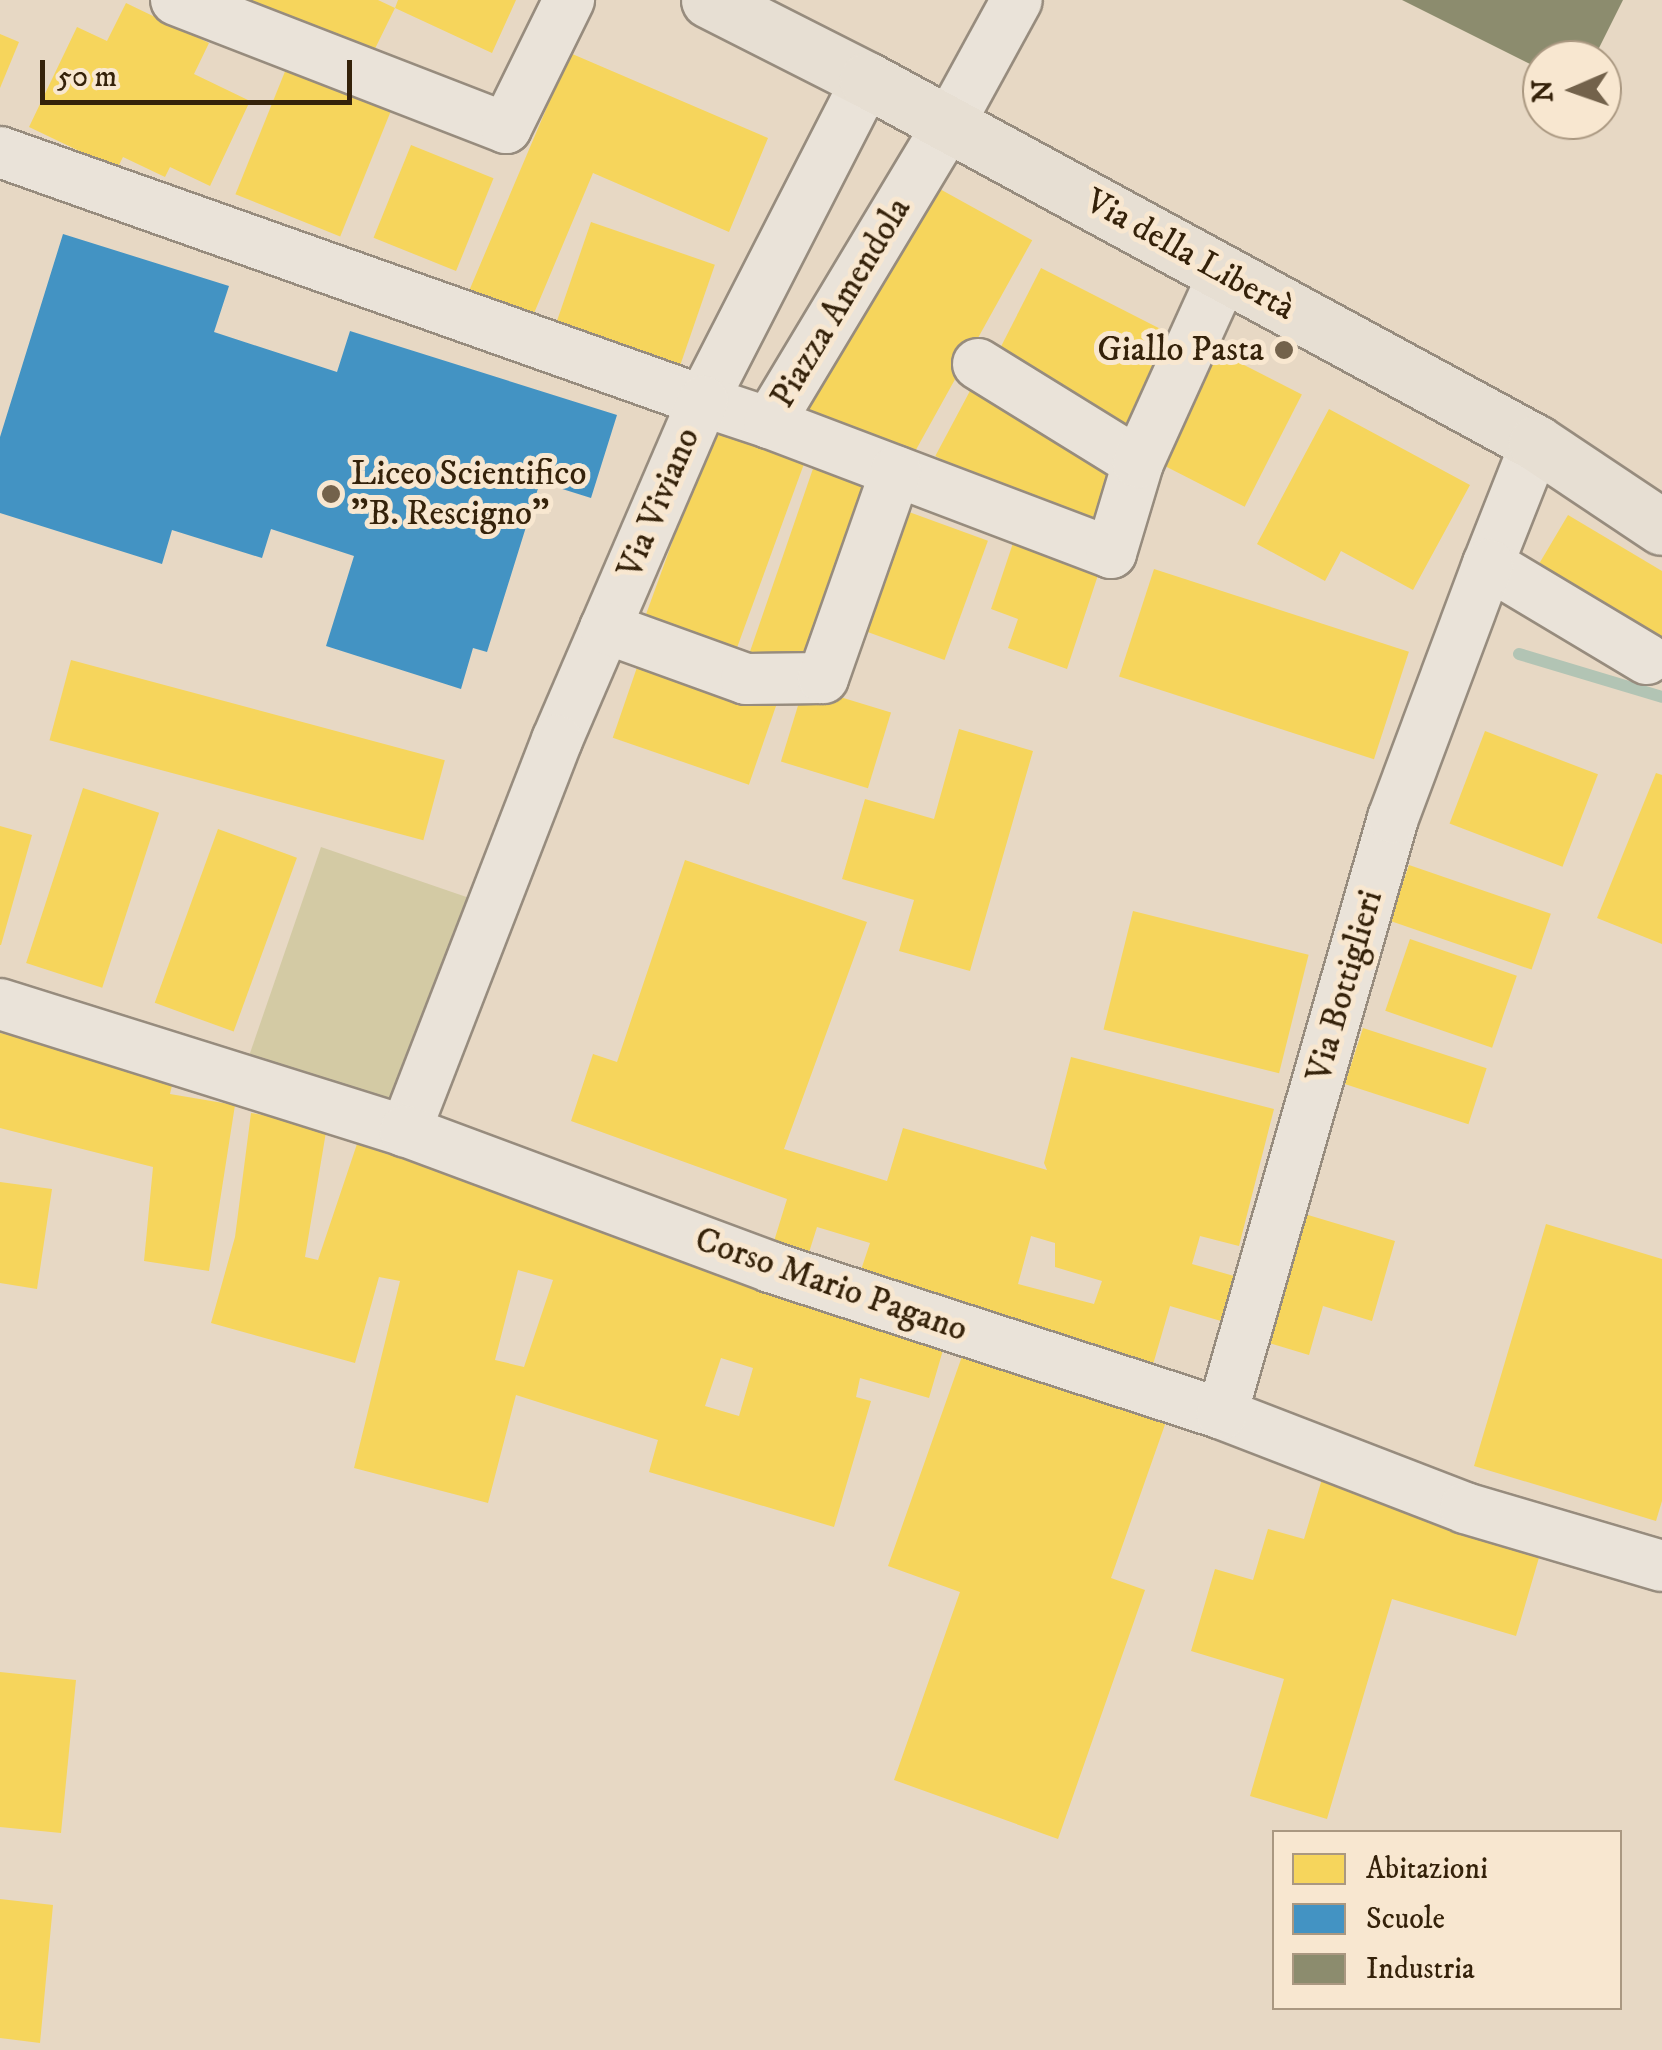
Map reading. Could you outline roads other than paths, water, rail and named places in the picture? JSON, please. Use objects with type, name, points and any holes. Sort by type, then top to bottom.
[{"type":"main road","name":"Via della Libertà","points":[[708,0],[950,124],[1536,444],[1662,527]]},
{"type":"street","points":[[176,0],[506,128],[569,0]]},
{"type":"street","name":"Piazza Amendola","points":[[867,80],[703,400],[770,422],[950,124],[1017,0]]},
{"type":"street","name":"Via Viviano","points":[[0,152],[703,400],[605,628],[405,1130]]},
{"type":"street","points":[[770,422],[1111,554],[1138,463],[1224,273]]},
{"type":"street","points":[[978,364],[1138,463]]},
{"type":"street","name":"Via Bottiglieri","points":[[1222,1414],[1393,818],[1536,444]]},
{"type":"street","points":[[605,628],[746,679],[823,678],[896,471]]},
{"type":"street","points":[[1488,564],[1647,659]]},
{"type":"street","name":"Corso Mario Pagano","points":[[0,1004],[405,1130],[770,1268],[1222,1414],[1465,1508],[1662,1566]]},
{"type":"waterway","points":[[1519,654],[1662,697]]},
{"type":"place","name":"Giallo Pasta","points":[[1284,350]]},
{"type":"place","name":"Liceo Scientifico \"B. Rescigno\"","points":[[331,494]]}]
